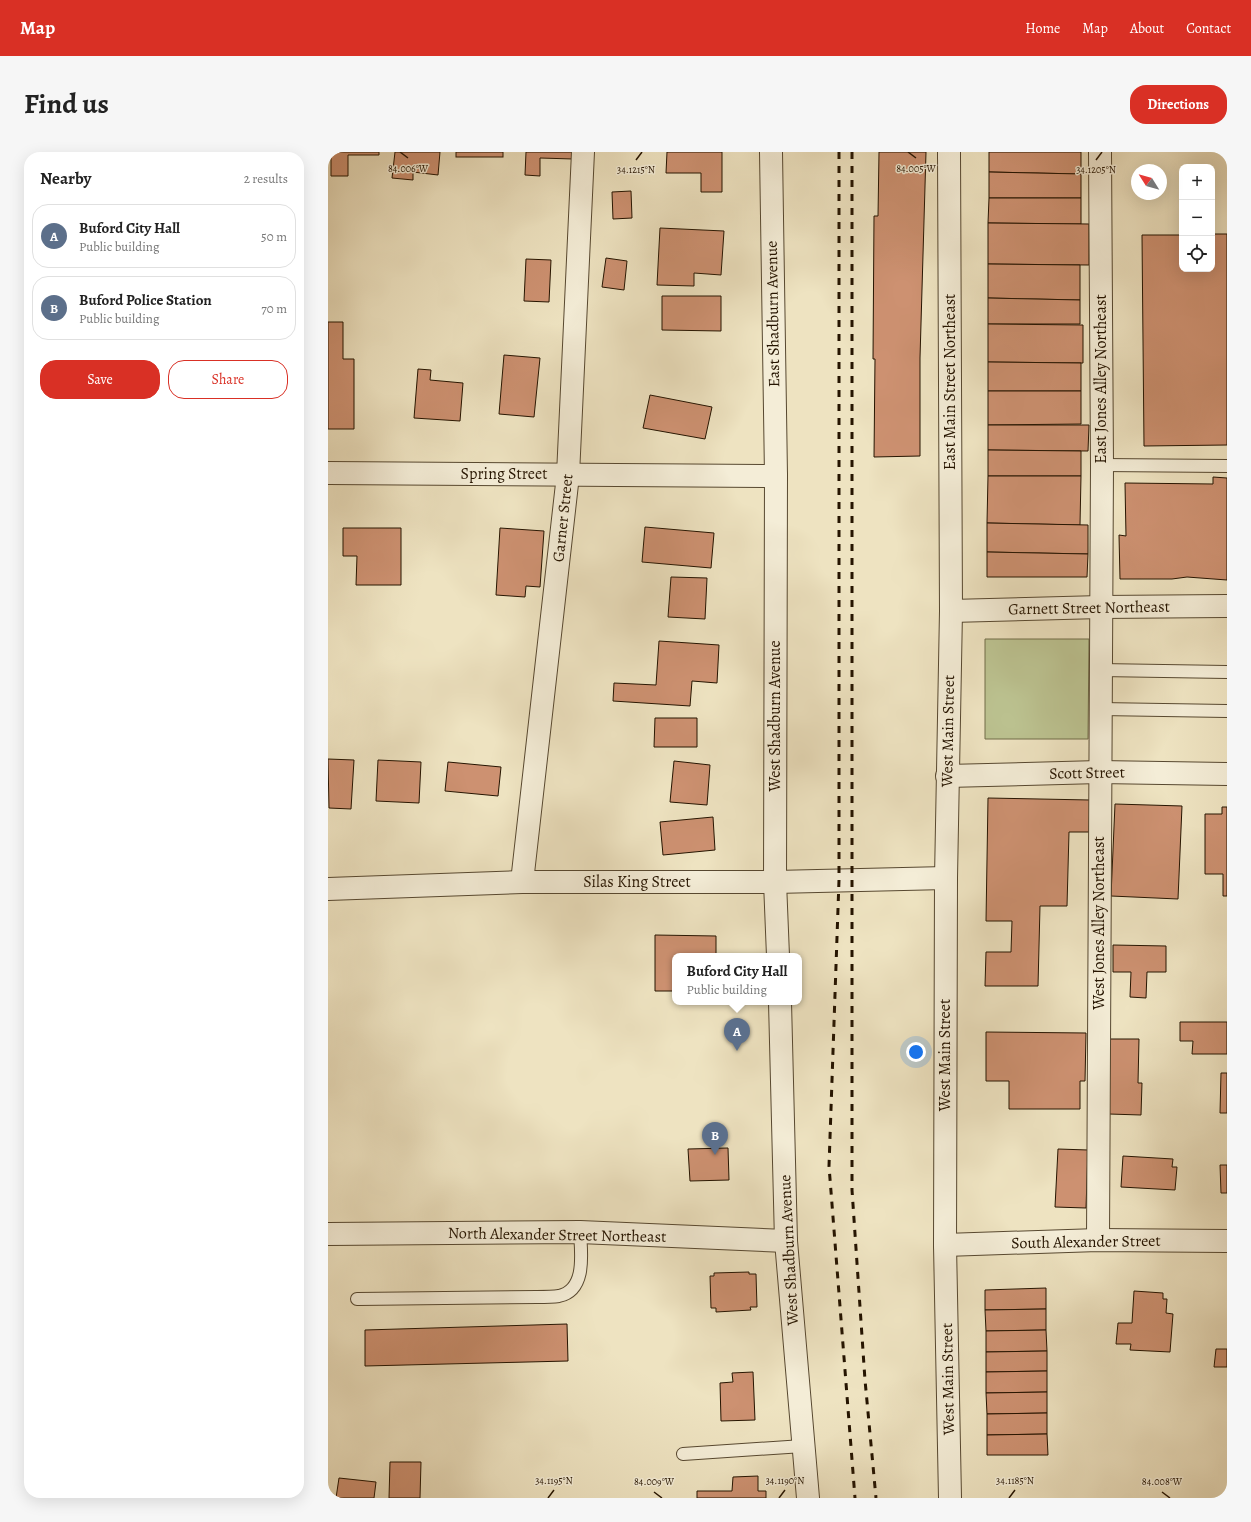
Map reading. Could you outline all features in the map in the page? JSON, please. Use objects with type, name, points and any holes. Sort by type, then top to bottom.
[{"type":"street","name":"Garner Street","points":[[522,882],[568,475],[582,152]]},
{"type":"street","name":"East Shadburn Avenue","points":[[771,152],[776,476]]},
{"type":"street","name":"East Main Street Northeast","points":[[949,152],[951,611]]},
{"type":"street","name":"East Jones Alley Northeast","points":[[1100,152],[1102,465],[1101,606]]},
{"type":"street","name":"Spring Street","points":[[328,473],[776,476]]},
{"type":"street","name":"West Shadburn Avenue","points":[[776,476],[775,882],[778,953]]},
{"type":"street","name":"Garnett Street Northeast","points":[[951,611],[1101,606],[1227,606]]},
{"type":"street","name":"West Jones Alley Northeast","points":[[1098,1240],[1099,772],[1101,606]]},
{"type":"street","name":"West Main Street","points":[[950,1498],[945,1245],[946,878],[951,611]]},
{"type":"street","name":"Scott Street","points":[[947,776],[1099,772],[1227,774]]},
{"type":"street","name":"Silas King Street","points":[[328,889],[522,882],[775,882],[946,878]]},
{"type":"street","name":"West Shadburn Avenue","points":[[780,1005],[786,1241],[808,1498]]},
{"type":"street","name":"North Alexander Street Northeast","points":[[328,1234],[580,1232],[786,1241]]},
{"type":"street","name":"South Alexander Street","points":[[945,1245],[1098,1240],[1227,1241]]},
{"type":"lane","points":[[1102,465],[1227,466]]},
{"type":"lane","points":[[1100,670],[1227,672]]},
{"type":"lane","points":[[1100,709],[1227,711]]},
{"type":"lane","points":[[357,1299],[537,1298],[561,1296],[575,1286],[581,1268],[580,1232]]},
{"type":"lane","points":[[683,1454],[803,1446]]},
{"type":"green space","points":[[985,639],[1089,639],[1088,739],[985,739]]},
{"type":"building","points":[[331,152],[379,152],[379,155],[348,155],[348,176],[331,176]]},
{"type":"building","points":[[395,152],[440,152],[438,175],[413,172],[413,180],[392,178]]},
{"type":"building","points":[[456,152],[503,152],[503,157],[456,157]]},
{"type":"building","points":[[526,152],[573,152],[573,159],[540,158],[540,176],[525,175]]},
{"type":"building","points":[[667,152],[722,152],[722,192],[701,192],[701,173],[666,173]]},
{"type":"building","points":[[879,152],[926,152],[920,358],[920,456],[874,457],[874,216],[878,216]]},
{"type":"building","points":[[989,152],[1081,152],[1081,174],[989,172]]},
{"type":"building","points":[[989,172],[1081,174],[1081,198],[989,198]]},
{"type":"building","points":[[631,191],[632,218],[613,219],[612,192]]},
{"type":"building","points":[[989,198],[1081,198],[1081,224],[988,223]]},
{"type":"building","points":[[988,223],[1089,224],[1089,265],[988,264]]},
{"type":"building","points":[[660,228],[724,231],[721,275],[694,273],[694,286],[657,285]]},
{"type":"building","points":[[1215,234],[1227,234],[1227,445],[1144,446],[1142,235],[1179,235],[1179,272],[1215,272]]},
{"type":"building","points":[[606,258],[627,261],[624,290],[602,287]]},
{"type":"building","points":[[526,259],[551,260],[549,302],[524,301]]},
{"type":"building","points":[[988,264],[1080,265],[1080,300],[988,298]]},
{"type":"building","points":[[662,296],[721,296],[721,331],[662,330]]},
{"type":"building","points":[[988,298],[1080,300],[1080,324],[988,324]]},
{"type":"building","points":[[328,322],[343,322],[343,359],[354,359],[354,429],[328,429]]},
{"type":"building","points":[[988,324],[1083,325],[1083,363],[988,362]]},
{"type":"building","points":[[504,355],[540,358],[534,417],[499,414]]},
{"type":"building","points":[[988,362],[1081,363],[1081,391],[988,391]]},
{"type":"building","points":[[418,369],[431,370],[430,380],[463,383],[460,421],[414,418]]},
{"type":"building","points":[[988,391],[1081,391],[1081,424],[988,425]]},
{"type":"building","points":[[650,395],[712,407],[705,439],[643,428]]},
{"type":"building","points":[[988,425],[1089,425],[1088,451],[988,450]]},
{"type":"building","points":[[988,450],[1081,451],[1081,476],[988,476]]},
{"type":"building","points":[[988,476],[1081,476],[1080,525],[987,523]]},
{"type":"building","points":[[1213,477],[1227,478],[1227,580],[1187,577],[1172,579],[1120,579],[1119,535],[1126,536],[1125,483],[1213,484]]},
{"type":"building","points":[[987,523],[1088,525],[1088,554],[987,552]]},
{"type":"building","points":[[645,527],[714,533],[711,568],[642,562]]},
{"type":"building","points":[[343,528],[401,528],[401,585],[356,585],[357,556],[343,556]]},
{"type":"building","points":[[500,528],[544,531],[540,587],[526,586],[525,597],[496,595]]},
{"type":"building","points":[[987,552],[1088,554],[1087,577],[987,577]]},
{"type":"building","points":[[671,577],[707,578],[705,619],[668,617]]},
{"type":"building","points":[[659,641],[719,645],[717,683],[692,681],[690,706],[613,701],[614,683],[656,685]]},
{"type":"building","points":[[655,718],[697,718],[697,747],[654,747]]},
{"type":"building","points":[[328,759],[354,760],[351,809],[329,808]]},
{"type":"building","points":[[378,760],[421,762],[419,803],[376,801]]},
{"type":"building","points":[[674,761],[710,765],[707,805],[670,802]]},
{"type":"building","points":[[448,762],[501,767],[498,796],[445,791]]},
{"type":"building","points":[[988,798],[1090,800],[1089,832],[1069,832],[1067,906],[1040,906],[1038,986],[985,986],[986,952],[1011,952],[1012,921],[986,921]]},
{"type":"building","points":[[1115,804],[1182,806],[1178,899],[1111,896]]},
{"type":"building","points":[[1222,807],[1227,807],[1227,896],[1223,896],[1223,874],[1205,874],[1205,814],[1222,814]]},
{"type":"building","points":[[713,817],[715,850],[663,855],[660,822]]},
{"type":"building","points":[[655,935],[716,936],[716,953],[672,953],[672,991],[655,991]]},
{"type":"building","points":[[1113,945],[1166,946],[1166,972],[1147,972],[1146,998],[1130,997],[1131,972],[1113,972]]},
{"type":"building","points":[[1180,1022],[1227,1022],[1227,1054],[1192,1054],[1193,1041],[1180,1041]]},
{"type":"building","points":[[986,1032],[1086,1033],[1085,1081],[1080,1081],[1080,1109],[1009,1109],[1009,1081],[986,1081]]},
{"type":"building","points":[[1110,1039],[1139,1039],[1138,1083],[1142,1083],[1141,1115],[1109,1114]]},
{"type":"building","points":[[1221,1073],[1227,1073],[1227,1113],[1220,1113]]},
{"type":"building","points":[[728,1148],[729,1180],[690,1181],[688,1149]]},
{"type":"building","points":[[1058,1149],[1088,1150],[1086,1208],[1055,1207]]},
{"type":"building","points":[[1123,1156],[1173,1159],[1172,1167],[1177,1167],[1175,1190],[1121,1187]]},
{"type":"building","points":[[1220,1165],[1227,1165],[1227,1193],[1221,1193]]},
{"type":"building","points":[[749,1272],[749,1274],[756,1274],[757,1307],[750,1307],[751,1310],[716,1312],[716,1308],[711,1308],[710,1276],[714,1276],[714,1273]]},
{"type":"building","points":[[1046,1288],[1046,1309],[985,1310],[985,1290]]},
{"type":"building","points":[[1134,1291],[1163,1293],[1163,1299],[1167,1299],[1166,1313],[1173,1314],[1170,1352],[1130,1350],[1131,1344],[1116,1344],[1118,1323],[1132,1323]]},
{"type":"building","points":[[1046,1309],[1046,1330],[986,1331],[985,1310]]},
{"type":"building","points":[[567,1324],[568,1361],[365,1366],[365,1330]]},
{"type":"building","points":[[1046,1330],[1047,1351],[986,1352],[986,1331]]},
{"type":"building","points":[[1216,1349],[1227,1349],[1227,1367],[1214,1367]]},
{"type":"building","points":[[1047,1351],[1047,1371],[986,1372],[986,1352]]},
{"type":"building","points":[[1047,1371],[1047,1392],[986,1393],[986,1372]]},
{"type":"building","points":[[753,1372],[755,1420],[721,1421],[720,1383],[733,1382],[732,1373]]},
{"type":"building","points":[[1047,1392],[1047,1413],[987,1414],[986,1393]]},
{"type":"building","points":[[1047,1413],[1047,1434],[987,1435],[987,1414]]},
{"type":"building","points":[[1047,1434],[1048,1455],[987,1455],[987,1435]]},
{"type":"building","points":[[390,1462],[421,1462],[420,1498],[389,1498]]},
{"type":"building","points":[[758,1476],[758,1491],[766,1491],[766,1498],[697,1498],[697,1491],[732,1491],[733,1477]]},
{"type":"building","points":[[339,1478],[376,1482],[374,1498],[336,1498]]},
{"type":"railway","points":[[839,152],[839,880],[829,1166],[855,1498]]},
{"type":"railway","points":[[852,152],[852,1190],[865,1380],[876,1498]]},
{"type":"place","name":"Buford City Hall","points":[[737,1051]]},
{"type":"place","name":"Buford Police Station","points":[[715,1155]]}]
